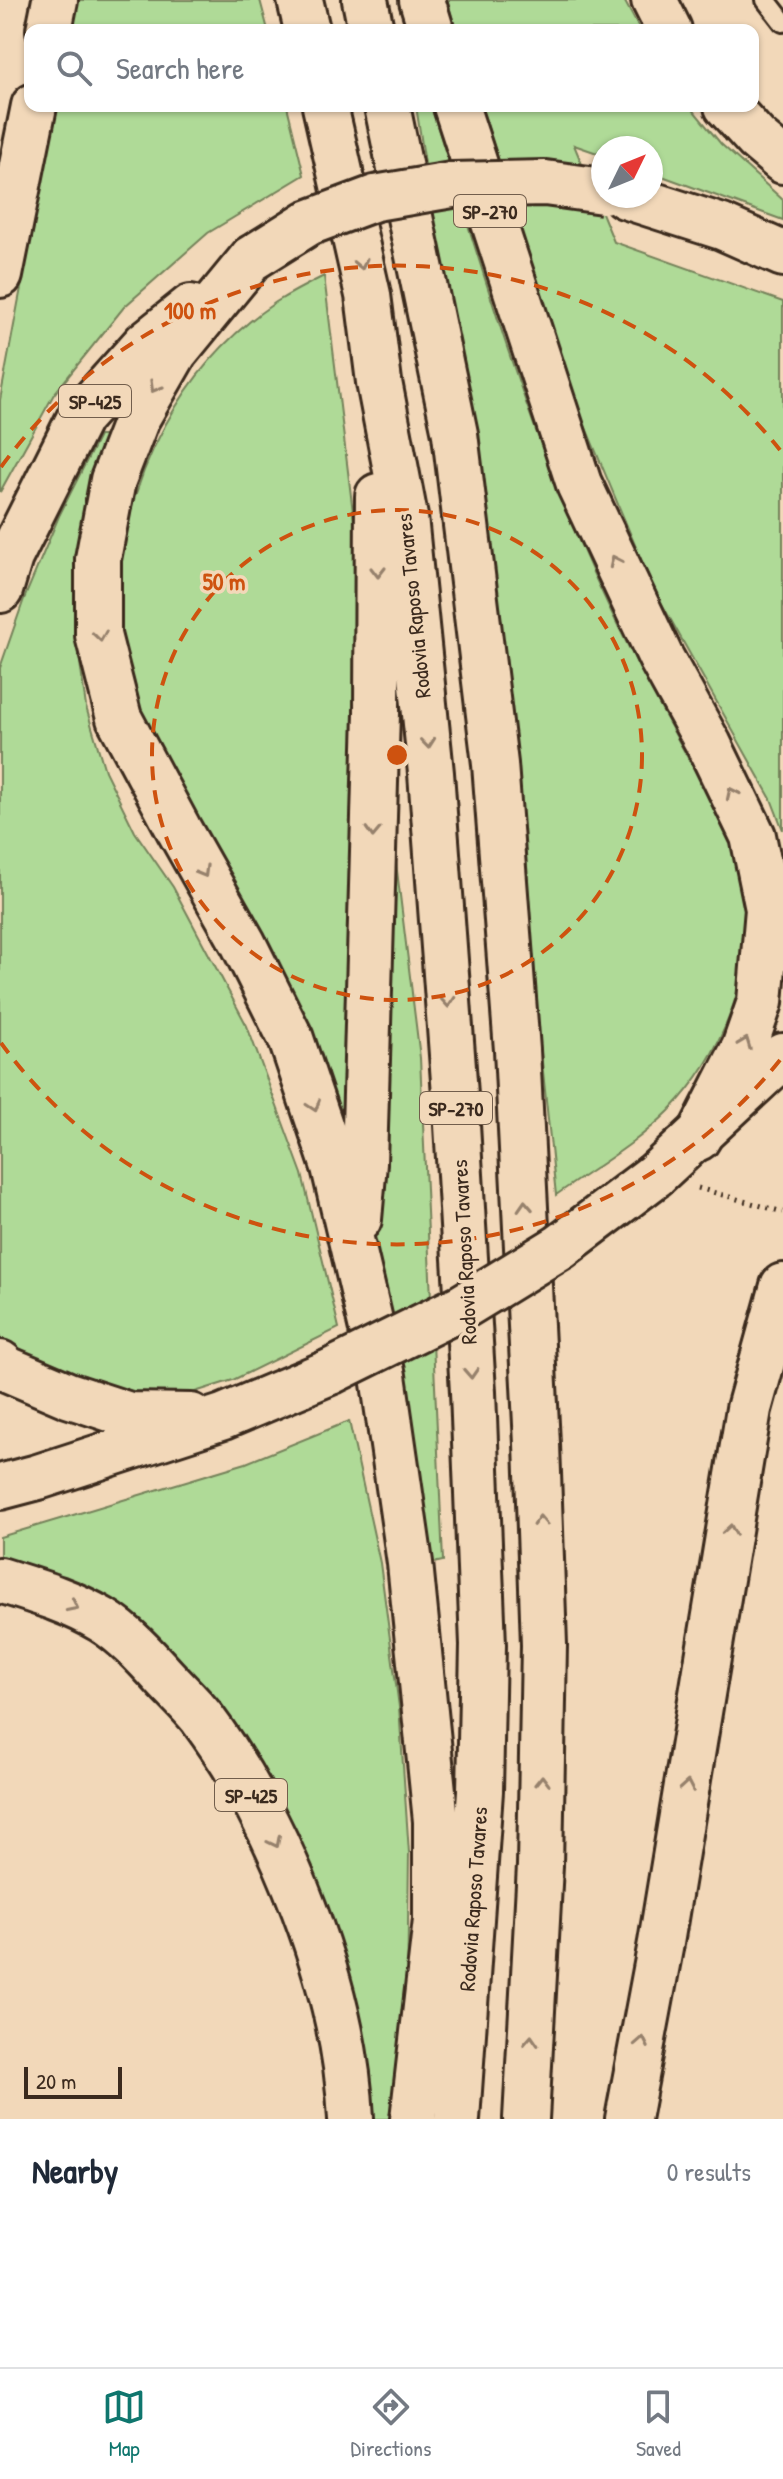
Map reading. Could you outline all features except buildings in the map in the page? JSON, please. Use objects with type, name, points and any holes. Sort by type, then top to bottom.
[{"type":"main road","points":[[50,24],[55,0]]},
{"type":"main road","points":[[300,0],[306,24]]},
{"type":"main road","points":[[365,0],[370,24]]},
{"type":"main road","points":[[422,0],[429,24]]},
{"type":"main road","points":[[654,0],[666,24]]},
{"type":"main road","points":[[0,275],[33,112]]},
{"type":"main road","name":"Rodovia Raposo Tavares","points":[[326,112],[368,295],[379,382],[405,517],[431,773],[456,1108],[473,1392],[483,1645],[480,1791],[457,2119]]},
{"type":"main road","name":"SP-270","points":[[388,112],[455,434],[495,764],[517,1050],[544,1645],[540,1866],[526,2119]]},
{"type":"main road","name":"SP-270","points":[[458,112],[579,484],[661,658],[709,745],[753,836],[768,909],[760,1002],[744,1048],[698,1138]]},
{"type":"main road","points":[[732,112],[783,161]]},
{"type":"main road","name":"SP-425","points":[[0,590],[10,557],[80,417],[146,343],[252,258],[308,223],[375,198],[452,185],[545,183],[591,189]]},
{"type":"main road","points":[[663,208],[722,227],[783,254]]},
{"type":"main road","points":[[252,258],[175,352],[137,418],[113,480],[98,559],[98,635],[119,718],[243,943],[291,1039],[334,1167],[383,1376],[406,1532],[436,1821],[436,1920],[413,2119]]},
{"type":"main road","points":[[355,1259],[364,1163],[376,744],[379,382]]},
{"type":"main road","points":[[0,1487],[223,1417],[330,1372],[462,1307],[560,1247],[654,1176],[783,1056]]},
{"type":"main road","points":[[628,2119],[749,1409],[783,1286]]},
{"type":"main road","points":[[0,1363],[7,1369],[68,1395],[129,1415],[223,1417]]},
{"type":"main road","name":"SP-425","points":[[0,1580],[53,1597],[103,1621],[147,1658],[201,1716],[239,1773],[283,1858],[312,1930],[331,1997],[350,2092],[351,2119]]},
{"type":"lane","points":[[766,0],[783,22]]},
{"type":"path","points":[[654,1176],[783,1212]]},
{"type":"green space","points":[[75,0],[260,0],[266,24],[70,24]]},
{"type":"green space","points":[[447,0],[624,0],[637,24],[454,24]]},
{"type":"green space","points":[[54,112],[288,112],[304,175],[208,233],[124,307],[54,394],[0,492],[0,400]]},
{"type":"green space","points":[[417,112],[433,112],[514,367],[571,521],[625,639],[728,830],[746,891],[747,930],[739,987],[719,1040],[705,1065],[688,1089],[656,1123],[556,1195],[495,616]]},
{"type":"green space","points":[[483,112],[695,112],[721,144],[783,200],[783,220],[663,176],[663,136],[591,136],[591,151],[574,145],[591,186],[591,208],[600,208],[614,242],[783,302],[783,830],[771,799],[653,588],[578,409]]},
{"type":"green space","points":[[324,276],[420,1058],[443,1561],[433,1563],[385,1293],[135,704],[120,615],[119,584],[133,502],[165,425],[187,389],[243,327],[276,302]]},
{"type":"green space","points":[[99,436],[106,436],[113,443],[78,572],[77,640],[86,707],[105,771],[135,832],[173,887],[247,1026],[302,1174],[339,1328],[233,1380],[195,1392],[156,1397],[117,1396],[0,1350],[0,668],[24,599],[59,516]]},
{"type":"green space","points":[[349,1421],[380,1563],[399,1707],[409,1853],[407,1998],[396,2119],[363,2119],[208,1699],[0,1563],[0,1537],[246,1463]]}]
